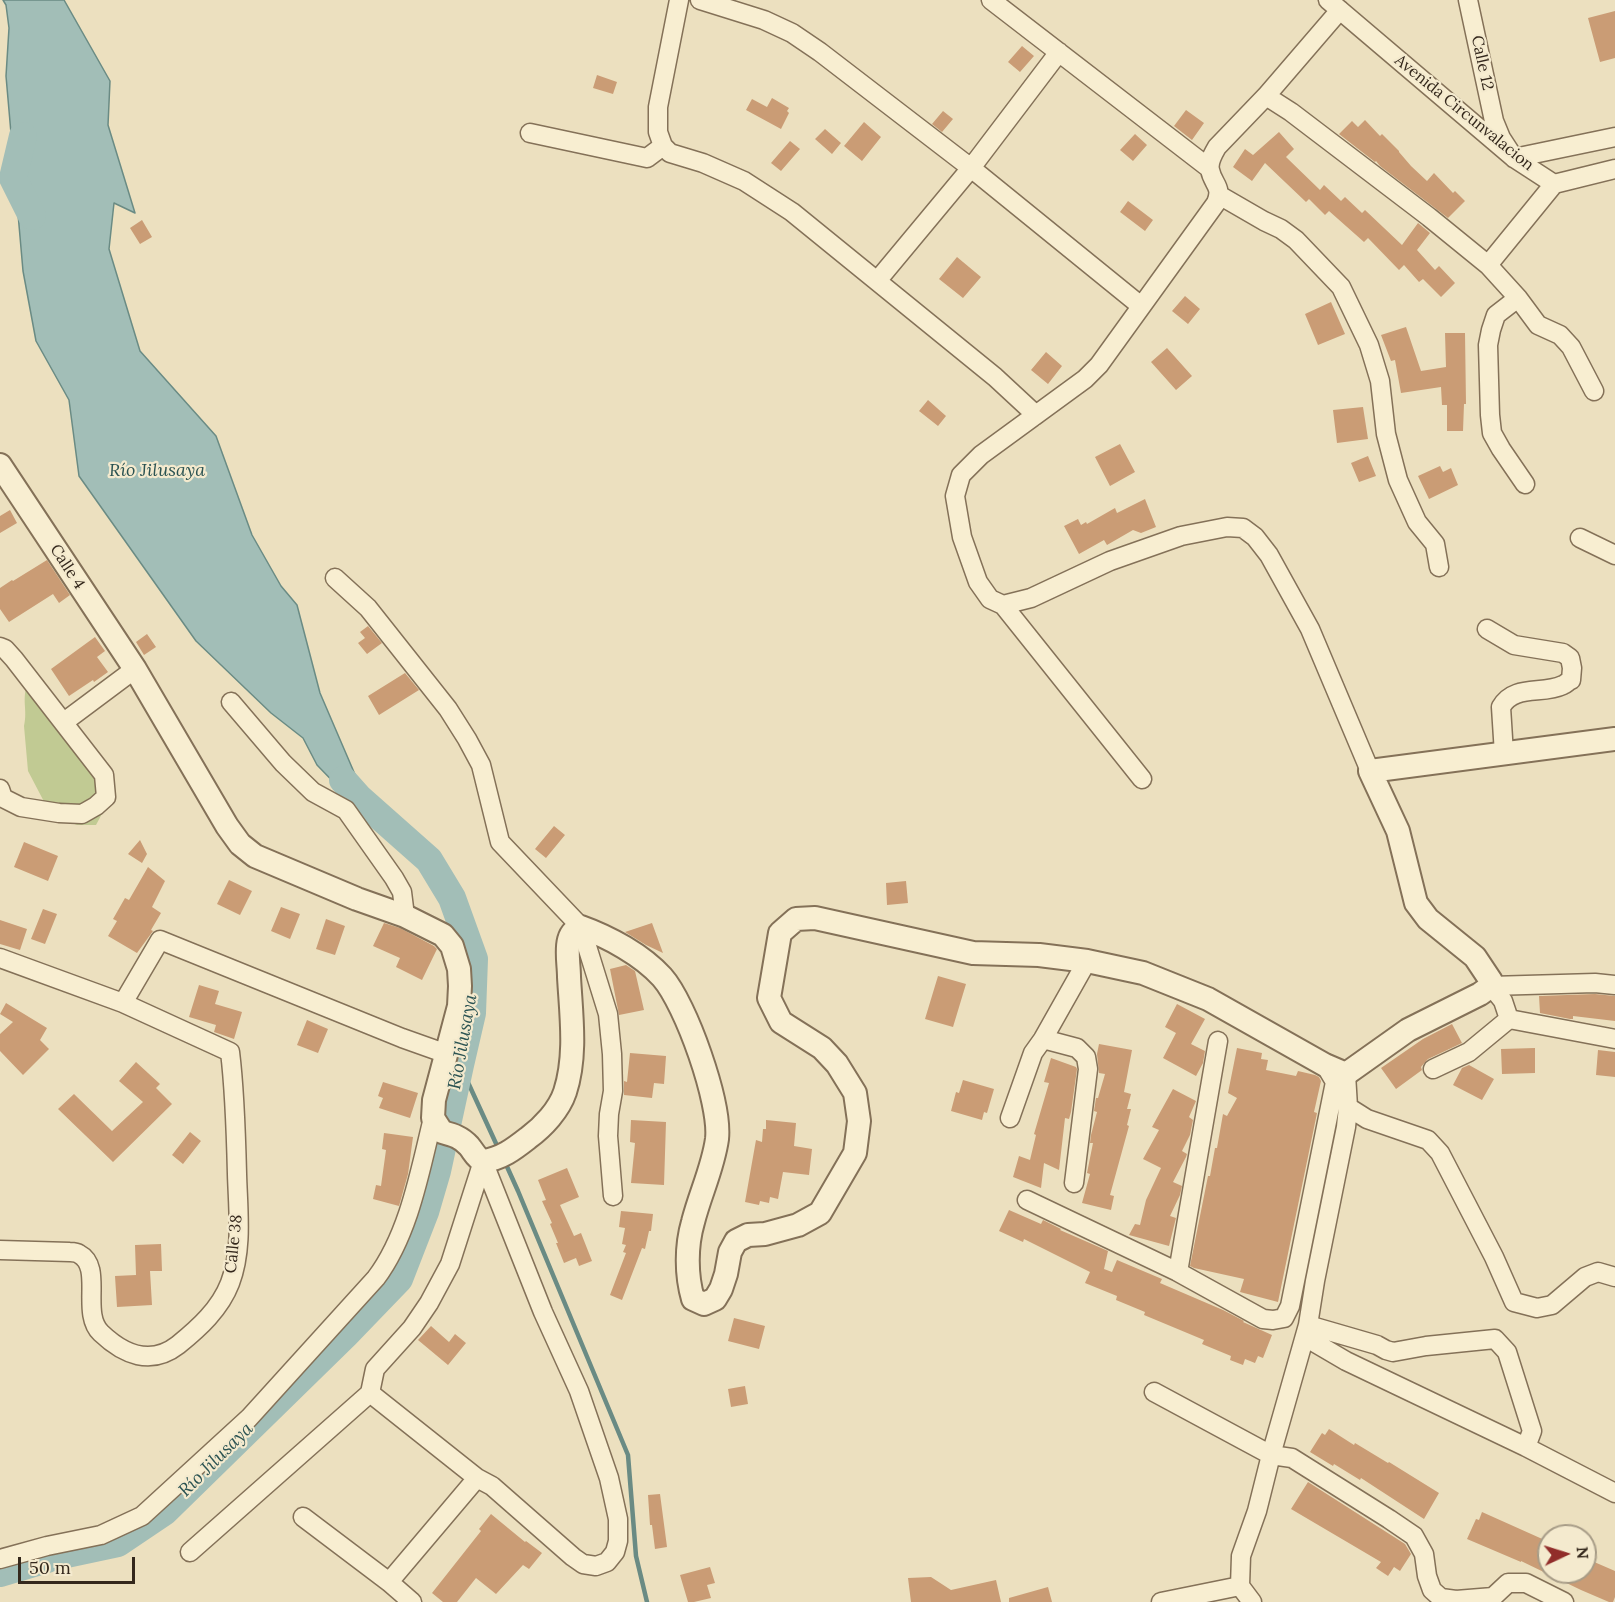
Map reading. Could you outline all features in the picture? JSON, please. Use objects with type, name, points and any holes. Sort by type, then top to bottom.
[{"type":"street","points":[[679,0],[658,107],[658,132],[663,146],[670,153],[702,163],[744,182],[792,212],[995,377],[1036,415]]},
{"type":"street","points":[[700,0],[764,20],[792,33],[820,52],[971,168],[1141,306]]},
{"type":"street","points":[[992,0],[1209,168],[1218,187],[1219,195],[1212,208],[1099,364],[1085,380],[981,455],[961,475],[955,496],[962,537],[978,582],[990,599],[1003,605],[1142,780]]},
{"type":"street","name":"Calle 12","points":[[1468,0],[1494,121],[1514,158]]},
{"type":"street","points":[[1209,168],[1211,156],[1217,147],[1266,96],[1334,5]]},
{"type":"street","name":"Avenida Circunvalacion","points":[[1334,5],[1514,158],[1554,184]]},
{"type":"street","points":[[877,281],[971,168],[1059,52]]},
{"type":"street","points":[[1266,96],[1292,112],[1430,217],[1488,265],[1518,298],[1538,325],[1560,335],[1571,347],[1594,391]]},
{"type":"street","points":[[530,133],[647,158],[663,146]]},
{"type":"street","points":[[1514,158],[1615,137]]},
{"type":"street","points":[[1488,265],[1554,184],[1615,169]]},
{"type":"street","points":[[1219,195],[1281,229],[1296,240],[1341,287],[1370,345],[1380,381],[1386,434],[1398,480],[1417,522],[1435,544],[1439,567]]},
{"type":"street","points":[[1518,298],[1496,315],[1491,330],[1488,345],[1490,415],[1492,433],[1525,484]]},
{"type":"street","name":"Calle 4","points":[[0,465],[135,669],[227,826],[240,843],[255,856],[357,899],[405,916],[443,935],[452,945],[459,969],[459,1006],[434,1100],[444,1128]]},
{"type":"street","points":[[1003,605],[1031,598],[1110,561],[1180,536],[1227,527],[1243,528],[1255,537],[1269,555],[1310,629],[1398,831],[1416,903],[1428,919],[1475,957],[1491,981],[1491,986],[1503,1001],[1509,1019]]},
{"type":"street","points":[[1580,538],[1615,555]]},
{"type":"street","points":[[335,578],[368,608],[448,709],[467,739],[481,765],[500,842],[581,927],[612,941],[644,961],[663,978],[679,1002],[716,1109],[717,1137],[712,1165],[692,1224],[688,1251],[693,1299],[704,1304],[715,1299],[721,1289],[730,1252],[736,1240],[748,1235],[765,1234],[798,1225],[820,1213],[855,1153],[859,1121],[855,1093],[837,1064],[822,1048],[781,1022],[769,998],[780,933],[796,920],[815,918],[974,953],[1039,955],[1087,961],[1143,973],[1208,999],[1325,1065],[1346,1074]]},
{"type":"street","points":[[1486,628],[1514,645],[1563,654],[1570,658],[1572,668],[1571,680],[1561,686],[1515,694],[1505,701],[1501,707],[1504,754]]},
{"type":"street","points":[[0,647],[14,659],[104,775],[106,797],[82,814],[59,813],[21,807],[3,798],[0,789]]},
{"type":"street","points":[[64,722],[135,669]]},
{"type":"street","points":[[231,702],[283,763],[314,792],[346,810],[402,892],[405,916]]},
{"type":"street","points":[[1371,771],[1615,739]]},
{"type":"street","points":[[0,1559],[101,1535],[142,1516],[249,1418],[389,1262],[404,1226],[419,1174],[444,1128],[463,1140],[479,1160],[496,1157],[533,1134],[552,1115],[565,1094],[572,1063],[569,940],[573,931],[581,927]]},
{"type":"street","points":[[581,927],[608,1014],[613,1091],[608,1136],[613,1196]]},
{"type":"street","points":[[0,958],[123,1003],[160,940],[447,1054]]},
{"type":"street","points":[[1010,1118],[1033,1053],[1087,961]]},
{"type":"street","points":[[1346,1074],[1408,1030],[1480,994],[1491,986],[1595,983],[1615,986]]},
{"type":"street","name":"Calle 38","points":[[0,1250],[79,1254],[87,1261],[90,1270],[92,1284],[90,1302],[93,1320],[99,1332],[127,1352],[143,1357],[169,1352],[194,1333],[210,1316],[230,1283],[237,1250],[238,1219],[235,1100],[230,1052],[123,1003]]},
{"type":"street","points":[[1433,1069],[1469,1052],[1509,1019],[1615,1038]]},
{"type":"street","points":[[1043,1039],[1077,1048],[1086,1057],[1088,1069],[1074,1183]]},
{"type":"street","points":[[1178,1272],[1218,1041]]},
{"type":"street","points":[[1027,1200],[1178,1272],[1263,1319],[1284,1318],[1290,1306],[1335,1082],[1325,1065]]},
{"type":"street","points":[[1252,1602],[1240,1586],[1241,1556],[1257,1511],[1306,1331],[1346,1127],[1348,1107],[1346,1074]]},
{"type":"street","points":[[1348,1107],[1367,1119],[1428,1140],[1440,1153],[1494,1257],[1514,1302],[1537,1308],[1552,1305],[1585,1277],[1598,1272],[1615,1277]]},
{"type":"street","points":[[190,1552],[370,1393],[375,1369],[412,1328],[429,1303],[450,1264],[496,1157]]},
{"type":"street","points":[[370,1393],[477,1478],[492,1486],[583,1564],[596,1566],[607,1562],[615,1552],[618,1541],[618,1519],[609,1478],[579,1391],[543,1312],[496,1157]]},
{"type":"street","points":[[1306,1331],[1377,1345],[1394,1352],[1426,1346],[1495,1339],[1507,1352],[1532,1431],[1526,1448]]},
{"type":"street","points":[[1306,1331],[1346,1361],[1615,1493]]},
{"type":"street","points":[[1346,1361],[1386,1350]]},
{"type":"street","points":[[1154,1392],[1271,1455],[1292,1458],[1414,1536],[1424,1554],[1427,1576],[1432,1590],[1441,1598],[1497,1599],[1508,1583],[1526,1583],[1564,1602]]},
{"type":"street","points":[[389,1581],[477,1478]]},
{"type":"street","points":[[303,1517],[389,1581],[412,1602]]},
{"type":"street","points":[[1161,1602],[1240,1586]]},
{"type":"green space","points":[[28,682],[90,757],[105,808],[96,825],[77,825],[51,815],[28,771],[24,726],[25,694]]},
{"type":"water","name":"Río Jilusaya","points":[[3,0],[64,0],[110,81],[108,125],[135,213],[114,203],[109,249],[140,351],[216,436],[252,535],[281,586],[297,605],[320,693],[378,828],[317,765],[303,738],[271,713],[196,641],[79,476],[69,400],[36,341],[23,271],[6,76],[9,28],[6,5]]},
{"type":"building","points":[[1615,11],[1615,58],[1600,62],[1588,18]]},
{"type":"building","points":[[1022,46],[1034,56],[1020,72],[1008,62]]},
{"type":"building","points":[[597,75],[617,82],[613,94],[593,88]]},
{"type":"building","points":[[772,98],[789,108],[781,129],[746,110],[752,99],[767,107]]},
{"type":"building","points":[[1186,110],[1204,123],[1192,140],[1174,126]]},
{"type":"building","points":[[943,111],[953,119],[942,132],[932,124]]},
{"type":"building","points":[[1365,120],[1380,136],[1382,134],[1427,181],[1434,173],[1453,193],[1455,191],[1465,201],[1448,218],[1339,134],[1352,121],[1358,127]]},
{"type":"building","points":[[864,122],[881,137],[862,161],[844,146]]},
{"type":"building","points":[[825,129],[841,143],[832,154],[815,139]]},
{"type":"building","points":[[1279,132],[1294,149],[1286,157],[1320,190],[1324,185],[1341,201],[1345,197],[1362,213],[1365,210],[1402,245],[1418,223],[1430,233],[1417,250],[1435,270],[1439,266],[1455,283],[1441,297],[1423,279],[1419,282],[1404,265],[1399,270],[1368,238],[1364,242],[1329,211],[1325,215],[1309,199],[1306,202],[1265,163],[1252,181],[1233,167],[1245,149],[1253,155]]},
{"type":"building","points":[[1135,134],[1147,145],[1133,161],[1120,150]]},
{"type":"building","points":[[790,141],[800,149],[781,171],[771,163]]},
{"type":"building","points":[[1128,201],[1153,220],[1145,231],[1120,212]]},
{"type":"building","points":[[142,220],[152,237],[140,244],[130,228]]},
{"type":"building","points":[[957,257],[981,277],[963,298],[939,279]]},
{"type":"building","points":[[1185,296],[1200,309],[1188,324],[1172,311]]},
{"type":"building","points":[[1331,302],[1345,334],[1318,345],[1305,314]]},
{"type":"building","points":[[1406,327],[1421,371],[1446,367],[1445,333],[1465,333],[1466,404],[1464,404],[1463,431],[1447,431],[1447,405],[1442,405],[1441,387],[1401,393],[1395,360],[1391,361],[1381,335]]},
{"type":"building","points":[[1167,348],[1192,376],[1176,390],[1151,362]]},
{"type":"building","points":[[1046,352],[1062,366],[1048,384],[1031,370]]},
{"type":"building","points":[[928,400],[946,416],[938,426],[919,411]]},
{"type":"building","points":[[1363,407],[1368,439],[1337,443],[1333,410]]},
{"type":"building","points":[[1120,444],[1135,472],[1110,486],[1095,457]]},
{"type":"building","points":[[1368,456],[1376,476],[1359,482],[1351,463]]},
{"type":"building","points":[[1440,466],[1443,472],[1451,468],[1458,485],[1429,499],[1418,476]]},
{"type":"building","points":[[1145,499],[1156,527],[1141,533],[1133,530],[1107,545],[1104,540],[1079,554],[1064,526],[1078,519],[1081,525],[1086,522],[1087,524],[1115,508],[1117,513]]},
{"type":"building","points":[[10,510],[17,523],[0,533],[0,516]]},
{"type":"building","points":[[47,560],[70,595],[59,603],[53,594],[9,622],[0,609],[0,588]]},
{"type":"building","points":[[368,626],[382,643],[367,654],[358,643],[365,638],[360,632]]},
{"type":"building","points":[[147,634],[156,647],[144,655],[136,642]]},
{"type":"building","points":[[95,637],[105,651],[97,657],[108,672],[69,696],[51,669]]},
{"type":"building","points":[[405,673],[419,690],[379,715],[368,696]]},
{"type":"building","points":[[554,826],[565,835],[546,858],[535,849]]},
{"type":"building","points":[[140,840],[147,854],[142,863],[128,854]]},
{"type":"building","points":[[24,842],[58,856],[48,881],[14,867]]},
{"type":"building","points":[[148,867],[165,881],[152,907],[161,913],[151,930],[153,931],[137,953],[108,936],[117,921],[113,919],[125,898],[129,900]]},
{"type":"building","points":[[229,880],[252,891],[240,915],[217,904]]},
{"type":"building","points":[[906,881],[908,903],[887,905],[886,883]]},
{"type":"building","points":[[281,907],[300,914],[290,939],[271,931]]},
{"type":"building","points":[[43,909],[57,914],[45,944],[31,939]]},
{"type":"building","points":[[326,919],[345,926],[335,955],[316,949]]},
{"type":"building","points":[[0,920],[27,929],[20,950],[0,944]]},
{"type":"building","points":[[384,923],[400,928],[437,949],[422,980],[396,967],[400,958],[373,946]]},
{"type":"building","points":[[652,923],[663,953],[625,932]]},
{"type":"building","points":[[626,965],[635,971],[644,1010],[619,1015],[610,969]]},
{"type":"building","points":[[938,976],[966,984],[953,1027],[925,1019]]},
{"type":"building","points":[[199,985],[219,991],[215,1004],[242,1012],[234,1039],[214,1032],[216,1025],[189,1017]]},
{"type":"building","points":[[1595,994],[1615,996],[1615,1021],[1573,1016],[1573,1019],[1570,1019],[1540,1013],[1539,996]]},
{"type":"building","points":[[6,1003],[47,1028],[40,1040],[49,1049],[23,1075],[0,1051],[0,1034],[13,1022],[0,1014]]},
{"type":"building","points":[[1177,1004],[1205,1019],[1191,1044],[1205,1051],[1203,1063],[1196,1076],[1163,1058],[1176,1033],[1165,1027]]},
{"type":"building","points":[[307,1020],[328,1029],[318,1053],[297,1045]]},
{"type":"building","points":[[1452,1024],[1462,1043],[1428,1059],[1421,1067],[1422,1070],[1396,1089],[1381,1068],[1423,1039]]},
{"type":"building","points":[[1099,1044],[1132,1050],[1124,1092],[1131,1094],[1127,1109],[1131,1109],[1127,1125],[1129,1126],[1110,1195],[1114,1196],[1111,1210],[1082,1203],[1090,1174],[1087,1173],[1093,1143],[1090,1143],[1091,1135],[1097,1112],[1094,1111],[1096,1098],[1098,1098],[1105,1074],[1099,1073],[1097,1054]]},
{"type":"building","points":[[1237,1048],[1262,1053],[1261,1059],[1268,1060],[1266,1070],[1296,1076],[1298,1071],[1315,1075],[1321,1081],[1314,1112],[1317,1113],[1278,1302],[1240,1292],[1244,1279],[1190,1266],[1223,1114],[1227,1116],[1237,1098],[1228,1093]]},
{"type":"building","points":[[1535,1048],[1535,1073],[1502,1074],[1501,1049]]},
{"type":"building","points":[[1598,1050],[1615,1052],[1615,1077],[1596,1075]]},
{"type":"building","points":[[630,1053],[666,1056],[664,1084],[654,1083],[652,1098],[624,1095],[624,1081],[627,1082]]},
{"type":"building","points":[[1051,1058],[1077,1069],[1071,1112],[1069,1119],[1065,1118],[1059,1170],[1044,1163],[1041,1188],[1013,1177],[1019,1156],[1030,1160],[1036,1135],[1034,1134],[1049,1083],[1044,1082]]},
{"type":"building","points":[[136,1062],[160,1084],[156,1088],[172,1104],[113,1162],[58,1109],[74,1094],[112,1131],[143,1102],[119,1081]]},
{"type":"building","points":[[1469,1065],[1494,1079],[1482,1100],[1453,1085],[1462,1068]]},
{"type":"building","points":[[963,1080],[994,1089],[987,1113],[984,1112],[982,1120],[951,1111],[956,1092],[959,1093]]},
{"type":"building","points":[[383,1082],[418,1093],[410,1118],[379,1108],[383,1098],[378,1096]]},
{"type":"building","points":[[1173,1089],[1196,1101],[1189,1117],[1193,1120],[1190,1135],[1182,1151],[1187,1154],[1173,1182],[1182,1186],[1170,1216],[1176,1218],[1169,1246],[1129,1235],[1135,1224],[1140,1225],[1146,1200],[1161,1168],[1143,1159],[1159,1130],[1152,1127]]},
{"type":"building","points":[[631,1120],[666,1122],[664,1185],[631,1183],[635,1143],[630,1142]]},
{"type":"building","points":[[766,1120],[796,1123],[794,1146],[812,1149],[809,1175],[783,1172],[778,1199],[770,1197],[769,1203],[760,1201],[759,1205],[745,1202],[756,1140],[762,1142]]},
{"type":"building","points":[[190,1132],[201,1141],[183,1164],[172,1155]]},
{"type":"building","points":[[384,1133],[413,1137],[408,1174],[399,1206],[373,1199],[376,1185],[381,1186],[386,1150],[382,1149]]},
{"type":"building","points":[[567,1168],[579,1197],[560,1205],[574,1236],[581,1233],[592,1261],[579,1266],[576,1258],[564,1263],[550,1224],[552,1223],[542,1201],[546,1200],[538,1180]]},
{"type":"building","points":[[1009,1210],[1041,1224],[1043,1220],[1108,1251],[1104,1269],[1112,1272],[1117,1260],[1162,1279],[1160,1283],[1223,1310],[1272,1335],[1263,1358],[1258,1356],[1255,1363],[1245,1359],[1243,1365],[1230,1360],[1231,1356],[1202,1344],[1204,1340],[1144,1315],[1145,1312],[1116,1300],[1117,1296],[1085,1283],[1090,1272],[1024,1239],[1023,1242],[999,1231]]},
{"type":"building","points":[[621,1211],[653,1214],[651,1231],[649,1231],[645,1249],[642,1248],[622,1300],[610,1295],[626,1253],[623,1252],[626,1245],[622,1244],[625,1228],[619,1227]]},
{"type":"building","points":[[161,1244],[162,1271],[150,1271],[152,1305],[117,1307],[115,1276],[136,1275],[135,1245]]},
{"type":"building","points":[[734,1318],[765,1326],[759,1349],[728,1341]]},
{"type":"building","points":[[431,1326],[449,1342],[455,1334],[466,1343],[448,1365],[418,1340]]},
{"type":"building","points":[[745,1386],[748,1404],[731,1407],[728,1389]]},
{"type":"building","points":[[1329,1429],[1439,1493],[1424,1519],[1361,1478],[1360,1480],[1310,1452],[1322,1433],[1325,1435]]},
{"type":"building","points":[[1308,1482],[1405,1544],[1411,1554],[1400,1571],[1394,1567],[1388,1576],[1376,1568],[1381,1562],[1291,1509]]},
{"type":"building","points":[[660,1494],[667,1547],[655,1549],[652,1525],[650,1525],[648,1495]]},
{"type":"building","points":[[1482,1512],[1537,1537],[1537,1569],[1467,1539],[1476,1519],[1479,1520]]},
{"type":"building","points":[[491,1514],[542,1553],[529,1569],[523,1565],[496,1594],[476,1578],[457,1602],[443,1602],[432,1593],[481,1531],[479,1529]]},
{"type":"building","points":[[1597,1563],[1615,1571],[1613,1602],[1569,1584],[1597,1584]]},
{"type":"building","points":[[710,1567],[715,1583],[707,1585],[711,1598],[688,1602],[680,1575]]},
{"type":"building","points":[[931,1577],[951,1590],[996,1580],[1001,1602],[911,1602],[908,1578]]},
{"type":"building","points":[[1048,1587],[1052,1602],[1009,1602],[1009,1598]]},
{"type":"waterway","name":"Río Jilusaya","points":[[23,136],[13,178],[32,216]]},
{"type":"waterway","name":"Río Jilusaya","points":[[0,1573],[57,1556],[118,1543],[164,1512],[399,1279],[425,1212],[437,1171],[472,1013],[474,959],[452,898],[429,860],[359,798],[343,780]]},
{"type":"waterway","points":[[460,1065],[499,1150]]},
{"type":"waterway","points":[[504,1160],[628,1455],[636,1556],[647,1602]]}]
